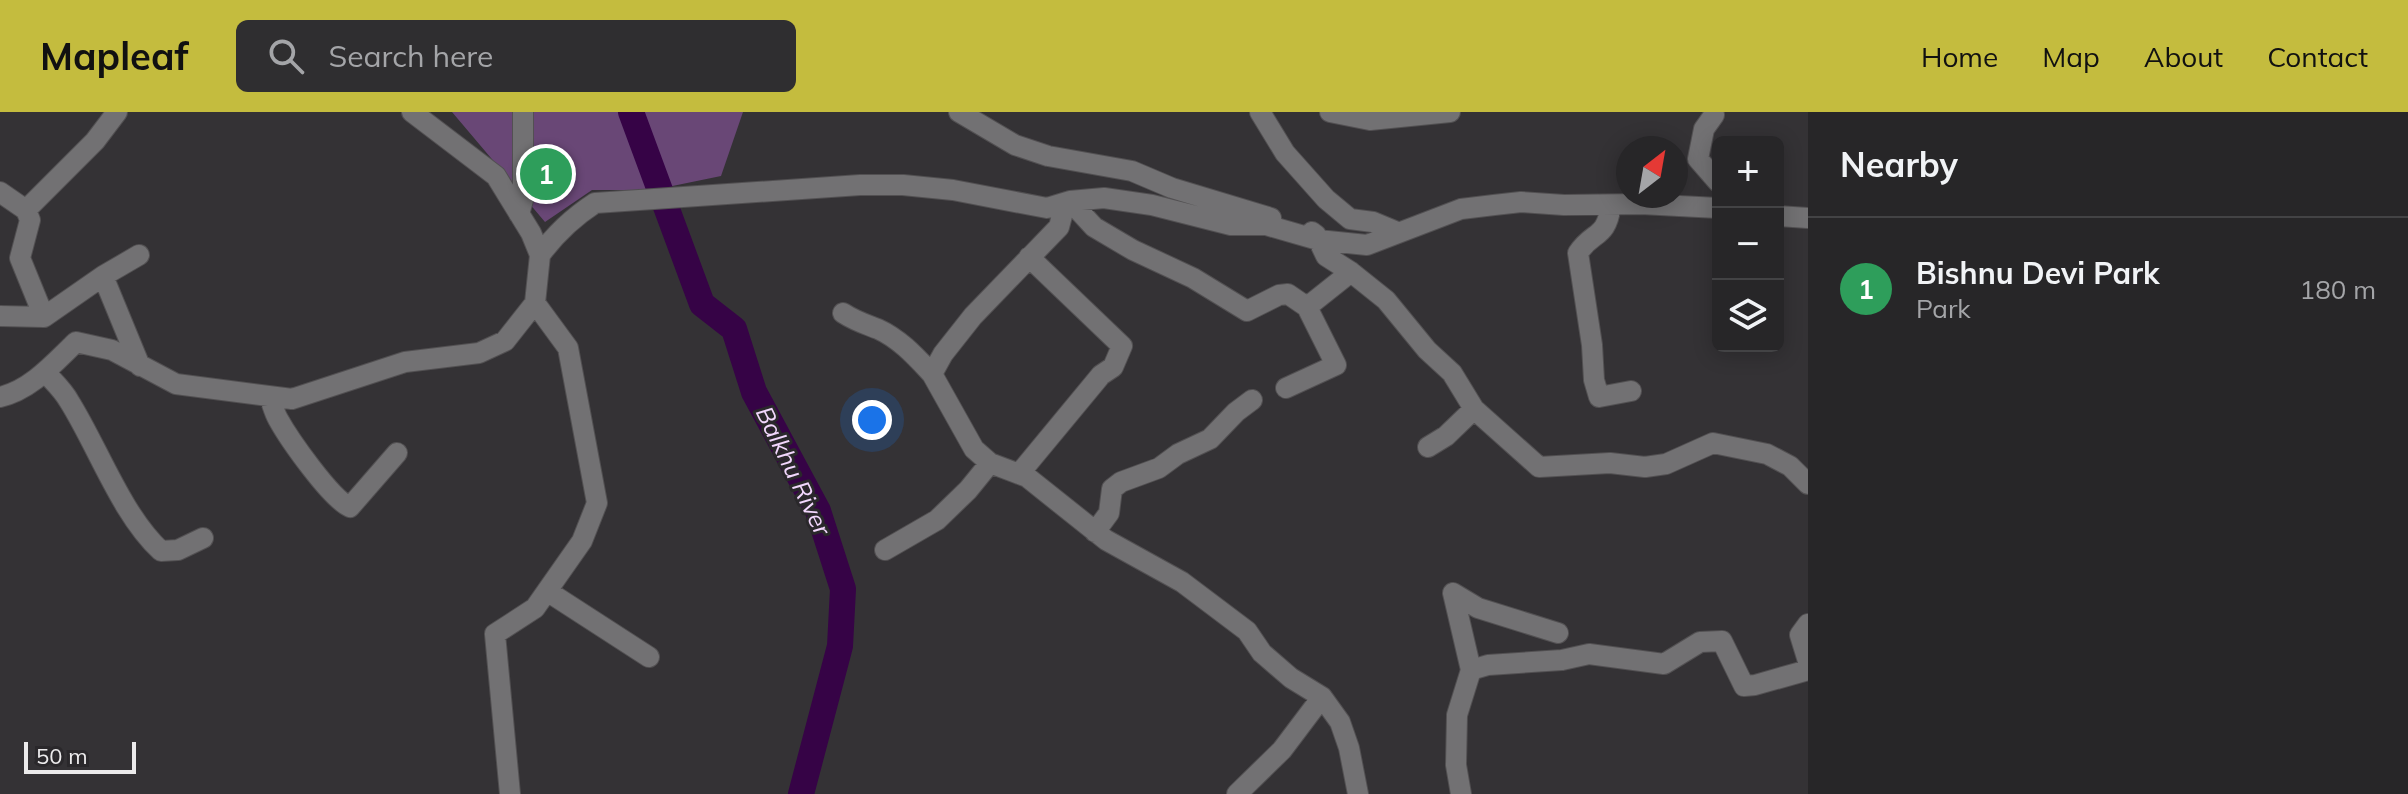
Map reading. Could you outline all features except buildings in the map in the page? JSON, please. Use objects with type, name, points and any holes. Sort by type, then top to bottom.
[{"type":"street","points":[[26,210],[95,141],[117,112]]},
{"type":"street","points":[[412,112],[496,176],[540,255]]},
{"type":"street","points":[[519,214],[523,200],[523,112]]},
{"type":"street","points":[[959,112],[1015,145],[1048,156],[1132,171],[1172,188],[1262,217],[1301,224],[1316,235],[1326,256],[1386,300],[1427,350],[1452,373],[1474,409],[1539,467],[1610,463],[1645,467],[1666,464],[1713,443],[1767,454],[1790,466],[1808,484]]},
{"type":"street","points":[[1260,112],[1285,153],[1326,199],[1350,219],[1373,222],[1397,232]]},
{"type":"street","points":[[1330,112],[1370,120],[1450,112]]},
{"type":"street","points":[[1712,175],[1698,159],[1704,129],[1714,115]]},
{"type":"street","points":[[0,397],[16,393],[45,372],[76,342],[112,350],[176,384],[292,399],[405,362],[479,353],[505,341],[535,303],[540,255],[556,232],[595,203],[738,192],[903,185],[989,195],[1047,208],[1104,198],[1152,205],[1231,225],[1266,225],[1318,240],[1367,245],[1461,209],[1521,202],[1712,208]]},
{"type":"street","points":[[0,192],[26,210],[30,220],[20,258],[44,317]]},
{"type":"street","points":[[932,374],[943,354],[973,316],[1059,227],[1068,203]]},
{"type":"street","points":[[1068,203],[1094,227],[1133,250],[1193,278],[1247,311],[1279,295],[1288,294],[1307,307],[1336,365],[1286,388]]},
{"type":"street","points":[[1611,205],[1609,222],[1604,231],[1578,253],[1594,380],[1599,397],[1631,391]]},
{"type":"street","points":[[1784,216],[1808,218]]},
{"type":"street","points":[[0,316],[44,317],[139,255]]},
{"type":"street","points":[[1019,474],[1101,375],[1113,367],[1122,346],[1029,257]]},
{"type":"street","points":[[1307,307],[1351,272]]},
{"type":"street","points":[[103,276],[140,366]]},
{"type":"street","points":[[510,794],[495,634],[535,608],[582,541],[597,503],[568,348],[535,303]]},
{"type":"street","points":[[843,313],[906,347],[932,374],[974,449],[990,463],[1027,477],[1095,532],[1182,582],[1247,631],[1262,653],[1291,678],[1322,697],[1340,722],[1349,748],[1358,794]]},
{"type":"street","points":[[45,372],[69,399],[90,443],[147,538],[161,551],[178,550],[203,538]]},
{"type":"street","points":[[269,396],[277,418],[342,504],[350,507],[397,453]]},
{"type":"street","points":[[1095,532],[1109,513],[1112,489],[1121,482],[1159,468],[1178,454],[1210,439],[1252,400]]},
{"type":"street","points":[[1428,447],[1446,436],[1474,409]]},
{"type":"street","points":[[885,550],[937,520],[990,463]]},
{"type":"street","points":[[547,591],[649,657]]},
{"type":"street","points":[[1461,794],[1456,765],[1457,715],[1471,670],[1453,593],[1478,608],[1558,633]]},
{"type":"street","points":[[1808,624],[1800,635],[1808,661]]},
{"type":"street","points":[[1471,670],[1488,665],[1562,660],[1589,654],[1664,664],[1700,642],[1722,641],[1744,686],[1808,670]]},
{"type":"street","points":[[1237,794],[1282,750],[1322,697]]},
{"type":"shaded area","points":[[452,112],[743,112],[721,176],[653,190],[592,190],[545,222]]},
{"type":"waterway","name":"Balkhu River","points":[[631,112],[702,304],[734,329],[754,392],[818,511],[843,589],[840,646],[801,794]]},
{"type":"place","name":"Bishnu Devi Park","points":[[546,174]]}]
